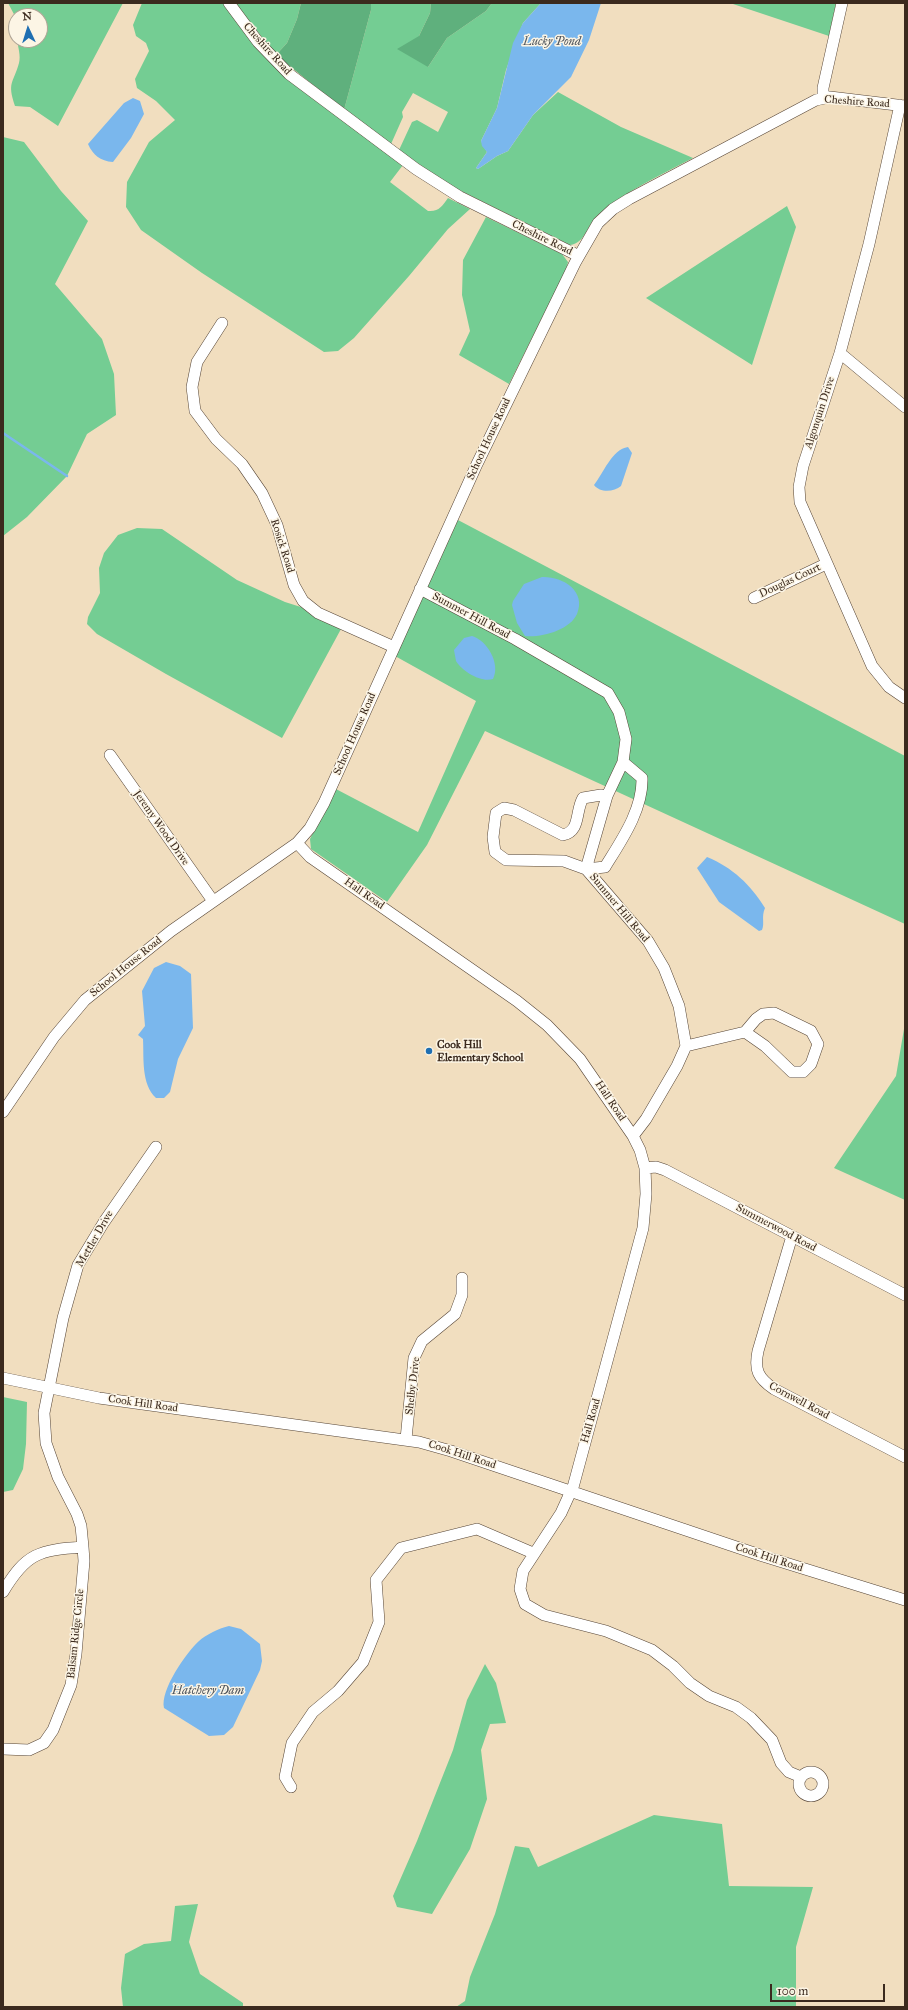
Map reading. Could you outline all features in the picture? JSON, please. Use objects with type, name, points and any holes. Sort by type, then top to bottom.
[{"type":"street","name":"Cheshire Road","points":[[229,3],[258,42],[289,74],[416,169],[460,197],[579,256],[598,223],[613,209],[678,172],[791,112],[824,98],[902,105]]},
{"type":"street","points":[[824,98],[823,88],[842,3]]},
{"type":"street","name":"Algonquin Drive","points":[[902,105],[840,353],[803,466],[799,487],[800,502],[872,666],[889,687],[905,698]]},
{"type":"street","name":"School House Road","points":[[3,1112],[54,1037],[85,1000],[171,931],[297,843],[310,828],[324,803],[506,401],[579,256]]},
{"type":"street","name":"Rosick Road","points":[[222,323],[197,362],[192,387],[195,411],[216,439],[242,464],[262,493],[277,525],[294,585],[303,602],[318,613],[394,647]]},
{"type":"street","points":[[840,353],[905,407]]},
{"type":"street","name":"Douglas Court","points":[[754,598],[826,564]]},
{"type":"street","name":"Summer Hill Road","points":[[420,589],[515,639],[608,692],[619,712],[626,739],[623,762],[607,796],[586,868],[648,941],[661,963],[679,1006],[686,1046]]},
{"type":"street","name":"Jeremy Wood Drive","points":[[110,755],[213,901]]},
{"type":"street","points":[[607,796],[601,795],[583,798],[579,805],[576,827],[570,833],[563,835],[514,810],[504,808],[496,813],[493,837],[495,852],[506,860],[564,861],[586,868],[606,867],[627,830],[642,789],[642,778],[623,762]]},
{"type":"street","name":"Hall Road","points":[[297,843],[310,857],[517,1001],[546,1024],[580,1059],[633,1136],[640,1150],[644,1168],[646,1194],[643,1228],[571,1491],[561,1513],[533,1553],[523,1571],[520,1589],[525,1604],[544,1615],[606,1631],[652,1650],[673,1666],[690,1683],[708,1696],[736,1707],[751,1718],[772,1740],[781,1763],[790,1772],[801,1777]]},
{"type":"street","points":[[633,1136],[638,1131],[654,1106],[677,1066],[686,1046],[745,1032],[756,1019],[763,1014],[774,1013],[811,1030],[818,1044],[811,1064],[803,1072],[792,1072],[765,1046],[745,1032]]},
{"type":"street","name":"Mettler Drive","points":[[48,1388],[62,1318],[78,1266],[104,1222],[156,1147]]},
{"type":"street","name":"Summerwood Road","points":[[644,1168],[656,1167],[665,1170],[905,1295]]},
{"type":"street","name":"Cornwell Road","points":[[792,1236],[779,1274],[758,1351],[756,1361],[757,1370],[763,1381],[774,1389],[905,1457]]},
{"type":"street","name":"Shelby Drive","points":[[406,1439],[414,1358],[422,1341],[455,1314],[462,1295],[462,1278]]},
{"type":"street","name":"Cook Hill Road","points":[[3,1378],[122,1402],[406,1439],[444,1448],[771,1559],[905,1600]]},
{"type":"street","name":"Balsam Ridge Circle","points":[[3,1749],[29,1750],[44,1743],[53,1730],[71,1685],[76,1654],[84,1561],[81,1526],[77,1514],[58,1477],[46,1443],[44,1413],[48,1388]]},
{"type":"street","points":[[290,1787],[286,1777],[292,1743],[313,1712],[338,1691],[363,1662],[379,1622],[376,1580],[401,1548],[477,1529],[533,1553]]},
{"type":"street","points":[[3,1592],[15,1571],[29,1558],[41,1553],[83,1547]]},
{"type":"green space","points":[[8,3],[123,3],[58,126],[30,107],[15,106],[11,92],[12,83],[20,60],[19,48],[48,48],[48,8],[11,8]]},
{"type":"green space","points":[[142,3],[223,3],[249,37],[403,165],[390,182],[428,211],[435,211],[442,206],[448,198],[470,209],[448,229],[354,338],[338,351],[324,352],[202,273],[141,230],[126,207],[127,182],[149,142],[175,120],[156,101],[137,88],[135,79],[149,51],[146,43],[136,36],[133,25]]},
{"type":"green space","points":[[235,3],[301,3],[297,19],[287,43],[276,55]]},
{"type":"green space","points":[[301,3],[371,3],[371,10],[344,110],[276,55],[287,43],[297,19]]},
{"type":"green space","points":[[371,3],[431,3],[430,13],[419,36],[428,67],[447,38],[486,11],[492,3],[541,3],[523,23],[506,70],[497,108],[481,141],[487,152],[476,168],[478,169],[497,156],[508,151],[533,115],[558,92],[621,127],[693,158],[620,198],[594,219],[580,241],[570,245],[447,184],[399,150],[412,122],[417,120],[438,132],[448,112],[413,93],[402,112],[403,117],[391,144],[344,110],[371,10]]},
{"type":"green space","points":[[431,3],[492,3],[486,11],[447,38],[428,67],[397,49],[419,36],[430,13]]},
{"type":"green space","points":[[730,3],[836,3],[829,36]]},
{"type":"green space","points":[[3,137],[24,142],[61,191],[88,221],[55,284],[102,339],[114,374],[116,415],[87,434],[67,476],[27,517],[3,536]]},
{"type":"green space","points":[[787,206],[796,227],[752,365],[646,298]]},
{"type":"green space","points":[[486,217],[562,254],[568,262],[566,270],[509,384],[459,355],[470,331],[462,295],[463,260]]},
{"type":"green space","points":[[458,520],[905,756],[905,924],[485,731],[427,845],[387,902],[311,849],[310,839],[334,788],[418,832],[476,701],[395,656]]},
{"type":"green space","points":[[137,528],[162,529],[237,580],[285,602],[304,608],[341,629],[282,738],[97,634],[87,624],[88,617],[100,593],[99,568],[104,553],[118,535]]},
{"type":"green space","points":[[905,1023],[905,1200],[834,1168],[896,1076]]},
{"type":"green space","points":[[3,1397],[27,1402],[26,1444],[23,1469],[13,1490],[3,1492]]},
{"type":"green space","points":[[485,1664],[496,1683],[506,1723],[490,1724],[481,1750],[487,1799],[470,1849],[432,1914],[397,1907],[393,1896],[417,1841],[453,1750],[467,1700]]},
{"type":"green space","points":[[654,1815],[722,1824],[729,1886],[813,1887],[796,1947],[796,2007],[456,2007],[465,2001],[470,1977],[495,1914],[515,1846],[529,1848],[538,1867]]},
{"type":"green space","points":[[198,1904],[189,1942],[200,1974],[243,2003],[243,2007],[123,2007],[121,1988],[125,1954],[144,1944],[171,1941],[175,1906]]},
{"type":"water","name":"Lucky Pond","points":[[541,3],[601,3],[589,40],[571,77],[533,115],[508,151],[497,156],[478,169],[476,168],[487,152],[482,146],[481,141],[497,108],[513,43],[523,23]]},
{"type":"water","points":[[133,98],[140,101],[144,114],[131,138],[113,162],[101,159],[92,151],[88,144],[124,103]]},
{"type":"water","points":[[628,447],[632,453],[621,486],[615,490],[607,491],[597,488],[594,485],[608,463],[617,452]]},
{"type":"water","points":[[542,577],[557,579],[570,586],[575,591],[579,605],[577,614],[573,620],[562,629],[539,636],[525,636],[517,623],[512,605],[513,601],[524,584]]},
{"type":"water","points":[[472,636],[483,642],[491,653],[495,667],[493,679],[488,680],[478,678],[463,669],[456,661],[454,650],[464,638]]},
{"type":"water","points":[[707,857],[725,866],[747,884],[753,891],[765,908],[762,930],[759,931],[719,902],[697,868]]},
{"type":"water","points":[[166,962],[180,966],[191,974],[193,1028],[178,1059],[170,1092],[164,1098],[156,1098],[148,1086],[144,1070],[143,1039],[138,1035],[145,1026],[142,991],[154,968]]},
{"type":"water","name":"Hatchery Dam","points":[[229,1626],[241,1629],[260,1644],[262,1661],[260,1670],[233,1727],[224,1735],[209,1736],[164,1708],[164,1700],[175,1672],[187,1654],[209,1634]]},
{"type":"waterway","points":[[3,433],[67,476]]},
{"type":"place","name":"Cook Hill Elementary School","points":[[429,1051]]}]
